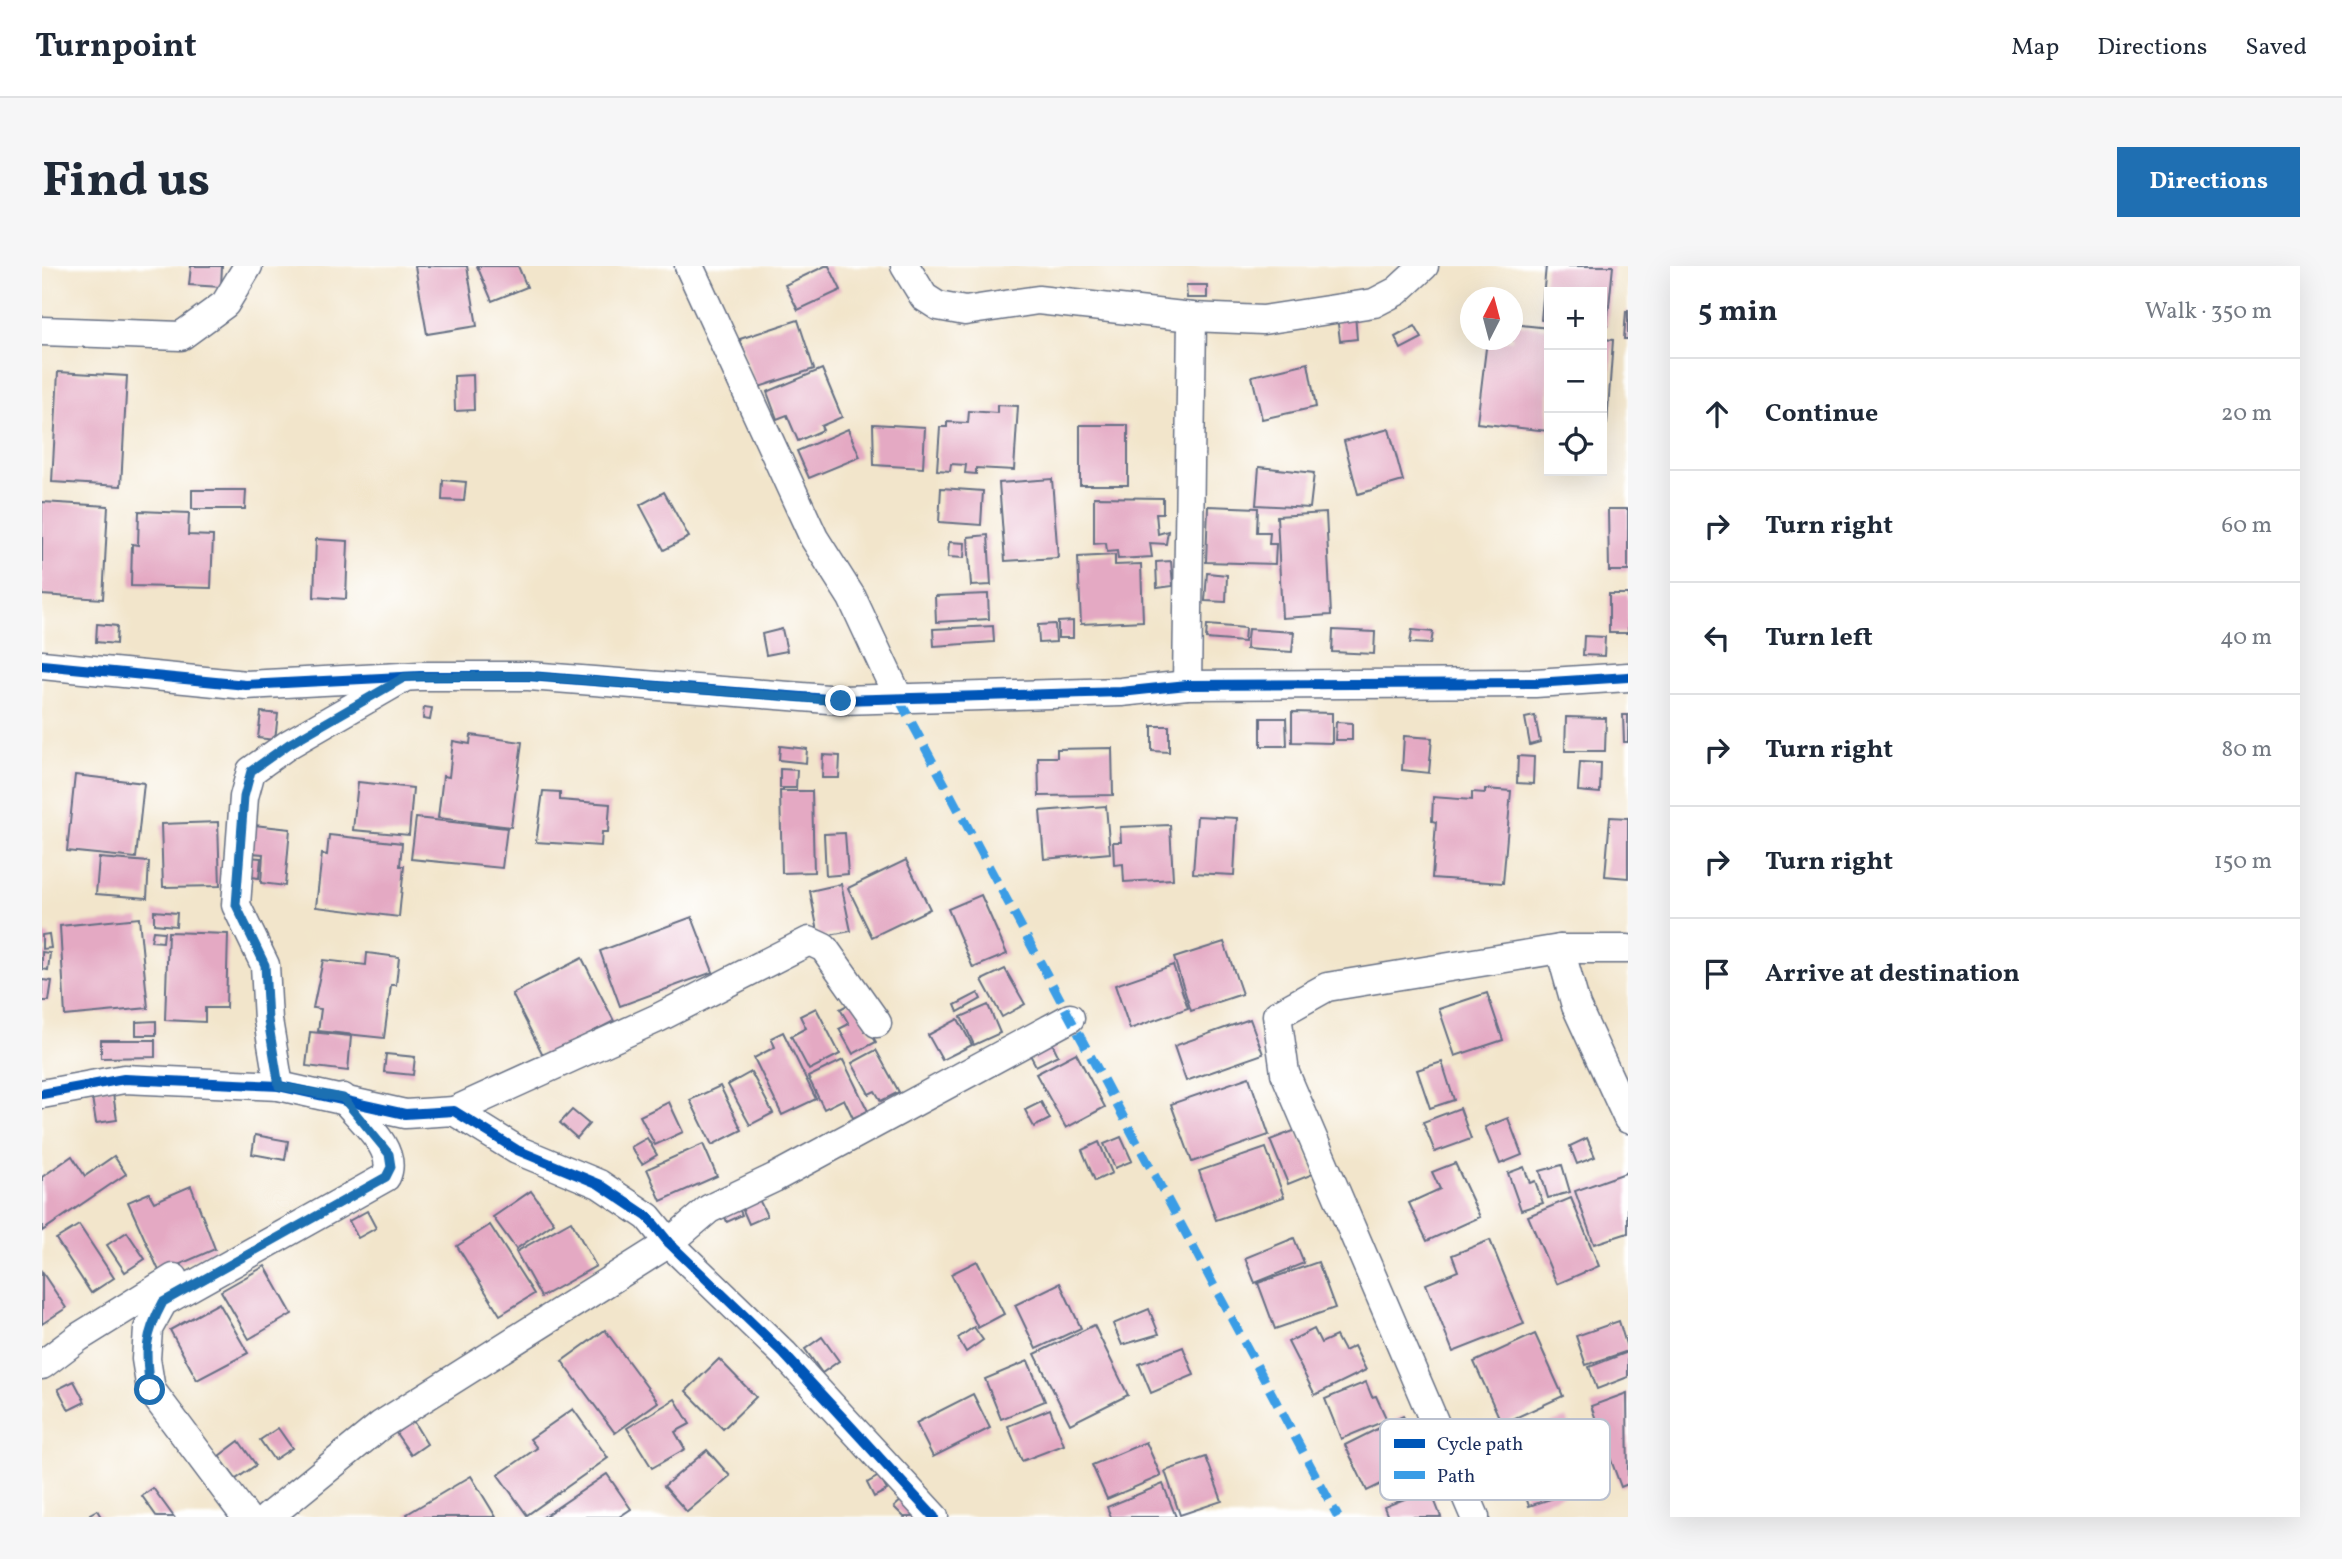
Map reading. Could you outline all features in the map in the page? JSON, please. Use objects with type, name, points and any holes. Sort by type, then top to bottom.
[{"type":"street","points":[[42,331],[181,336],[225,304],[248,266]]},
{"type":"street","points":[[689,266],[814,538],[852,598],[899,699]]},
{"type":"street","points":[[905,266],[924,297],[939,306],[985,310],[1038,300],[1192,317],[1264,320],[1374,303],[1397,291],[1424,266]]},
{"type":"street","points":[[1187,685],[1192,317]]},
{"type":"street","points":[[42,665],[246,685],[405,677],[529,676],[841,701],[1121,692],[1187,685],[1535,683],[1628,677]]},
{"type":"street","points":[[279,1086],[268,1020],[265,965],[236,905],[244,797],[251,771],[289,744],[405,677]]},
{"type":"street","points":[[42,1094],[124,1079],[279,1086],[343,1098],[405,1114],[454,1111],[659,1018],[809,941],[824,948],[877,1023]]},
{"type":"street","points":[[1560,949],[1576,1006],[1628,1119]]},
{"type":"street","points":[[1433,1419],[1285,1073],[1277,1014],[1327,987],[1560,949],[1628,949]]},
{"type":"street","points":[[268,1517],[380,1425],[669,1243],[709,1209],[774,1178],[1070,1018]]},
{"type":"street","points":[[246,1517],[150,1390],[146,1359],[148,1329],[163,1302],[386,1177],[391,1167],[389,1154],[343,1098]]},
{"type":"street","points":[[454,1111],[517,1150],[599,1184],[648,1217],[669,1243],[784,1354],[900,1476],[934,1517]]},
{"type":"street","points":[[42,1365],[79,1337],[240,1238],[389,1154]]},
{"type":"street","points":[[1468,1500],[1475,1517]]},
{"type":"building","points":[[191,266],[222,266],[221,287],[189,285]]},
{"type":"building","points":[[415,266],[467,266],[477,326],[427,334]]},
{"type":"building","points":[[477,266],[518,266],[527,287],[492,301]]},
{"type":"building","points":[[829,266],[841,290],[798,310],[785,285]]},
{"type":"building","points":[[1546,266],[1613,266],[1607,326],[1607,287],[1544,287]]},
{"type":"building","points":[[1186,285],[1207,285],[1207,298],[1187,298]]},
{"type":"building","points":[[1544,288],[1544,320],[1541,320]]},
{"type":"building","points":[[1626,311],[1628,339],[1624,339]]},
{"type":"building","points":[[1355,314],[1357,339],[1340,341],[1337,316]]},
{"type":"building","points":[[798,320],[814,369],[756,388],[740,339]]},
{"type":"building","points":[[1523,325],[1544,327],[1544,431],[1477,423],[1486,350],[1523,350]]},
{"type":"building","points":[[1415,326],[1422,338],[1401,349],[1395,337]]},
{"type":"building","points":[[1607,339],[1613,340],[1607,424]]},
{"type":"building","points":[[1308,363],[1316,407],[1262,419],[1252,376]]},
{"type":"building","points":[[822,369],[842,417],[821,426],[823,430],[798,441],[787,415],[777,419],[767,392]]},
{"type":"building","points":[[58,372],[127,376],[121,486],[52,482]]},
{"type":"building","points":[[473,375],[474,410],[455,411],[454,376]]},
{"type":"building","points":[[997,405],[1018,406],[1014,470],[976,468],[976,474],[965,473],[966,465],[951,464],[950,471],[937,470],[940,427],[947,427],[947,422],[968,423],[969,411],[997,413]]},
{"type":"building","points":[[873,424],[925,427],[923,468],[874,465]]},
{"type":"building","points":[[1080,425],[1128,425],[1128,485],[1080,485]]},
{"type":"building","points":[[848,429],[860,457],[809,478],[797,451]]},
{"type":"building","points":[[1389,429],[1403,481],[1358,494],[1344,441]]},
{"type":"building","points":[[1259,467],[1314,473],[1310,508],[1256,505]]},
{"type":"building","points":[[1052,479],[1058,558],[1005,561],[999,483]]},
{"type":"building","points":[[443,480],[466,482],[464,501],[442,500]]},
{"type":"building","points":[[941,488],[983,491],[981,525],[939,522]]},
{"type":"building","points":[[192,490],[246,490],[245,509],[192,509]]},
{"type":"building","points":[[664,492],[689,537],[664,550],[640,505]]},
{"type":"building","points":[[1094,497],[1163,498],[1163,513],[1156,513],[1158,534],[1168,531],[1166,544],[1150,543],[1152,557],[1118,559],[1117,551],[1107,552],[1106,543],[1094,544]]},
{"type":"building","points":[[42,502],[108,506],[103,599],[42,595]]},
{"type":"building","points":[[1208,506],[1258,508],[1257,532],[1270,532],[1269,544],[1276,544],[1275,564],[1206,562]]},
{"type":"building","points":[[1608,509],[1628,509],[1628,571],[1609,571]]},
{"type":"building","points":[[139,511],[189,513],[188,535],[213,536],[211,588],[131,586],[132,544],[138,545]]},
{"type":"building","points":[[1326,513],[1331,615],[1282,618],[1277,516]]},
{"type":"building","points":[[988,535],[991,585],[971,586],[968,537]]},
{"type":"building","points":[[316,539],[348,541],[346,599],[314,597]]},
{"type":"building","points":[[949,542],[965,543],[964,558],[948,557]]},
{"type":"building","points":[[1115,555],[1115,565],[1141,564],[1143,621],[1081,624],[1078,557]]},
{"type":"building","points":[[1171,561],[1173,586],[1157,588],[1156,562]]},
{"type":"building","points":[[1207,573],[1227,575],[1226,602],[1205,601]]},
{"type":"building","points":[[988,594],[989,619],[936,622],[935,596]]},
{"type":"building","points":[[1609,594],[1628,594],[1628,633],[1609,633]]},
{"type":"building","points":[[1073,621],[1073,638],[1058,638],[1058,622]]},
{"type":"building","points":[[97,624],[117,626],[116,644],[96,642]]},
{"type":"building","points":[[1055,624],[1056,642],[1039,643],[1038,625]]},
{"type":"building","points":[[1207,625],[1245,628],[1244,642],[1206,639]]},
{"type":"building","points":[[993,626],[994,642],[934,646],[933,629]]},
{"type":"building","points":[[782,629],[787,651],[766,655],[762,634]]},
{"type":"building","points":[[1248,629],[1294,632],[1292,652],[1246,649]]},
{"type":"building","points":[[1333,630],[1375,632],[1374,654],[1332,652]]},
{"type":"building","points":[[1412,630],[1433,632],[1431,644],[1410,643]]},
{"type":"building","points":[[1584,636],[1605,637],[1604,656],[1583,655]]},
{"type":"building","points":[[424,707],[432,708],[430,720],[423,719]]},
{"type":"building","points":[[261,712],[278,714],[275,740],[258,738]]},
{"type":"building","points":[[1292,712],[1332,713],[1332,743],[1292,742]]},
{"type":"building","points":[[1623,715],[1628,715],[1628,742],[1624,742]]},
{"type":"building","points":[[1535,716],[1540,742],[1530,745],[1525,718]]},
{"type":"building","points":[[1566,717],[1606,718],[1605,751],[1565,751]]},
{"type":"building","points":[[1261,718],[1286,718],[1287,746],[1261,746]]},
{"type":"building","points":[[1336,722],[1352,723],[1352,740],[1335,740]]},
{"type":"building","points":[[1152,726],[1169,726],[1169,752],[1152,751]]},
{"type":"building","points":[[471,735],[522,742],[511,827],[438,818],[443,776],[449,777],[453,741],[470,744]]},
{"type":"building","points":[[1404,736],[1432,738],[1429,773],[1402,770]]},
{"type":"building","points":[[780,746],[807,749],[806,763],[779,760]]},
{"type":"building","points":[[1112,748],[1113,795],[1039,796],[1038,757],[1057,757],[1057,749]]},
{"type":"building","points":[[823,755],[840,756],[839,778],[822,778]]},
{"type":"building","points":[[1518,756],[1534,757],[1533,784],[1517,783]]},
{"type":"building","points":[[1580,762],[1601,763],[1600,793],[1578,791]]},
{"type":"building","points":[[780,769],[797,770],[796,788],[780,788]]},
{"type":"building","points":[[75,775],[144,783],[136,858],[67,851]]},
{"type":"building","points":[[358,782],[413,788],[409,835],[353,830]]},
{"type":"building","points":[[1485,789],[1511,791],[1503,883],[1432,878],[1436,822],[1432,821],[1433,797],[1472,800],[1472,792],[1485,793]]},
{"type":"building","points":[[543,791],[560,792],[560,800],[610,804],[608,832],[602,832],[601,846],[536,842]]},
{"type":"building","points":[[780,791],[812,791],[814,872],[782,873]]},
{"type":"building","points":[[1106,806],[1110,853],[1044,859],[1040,811]]},
{"type":"building","points":[[1197,816],[1237,818],[1234,875],[1193,873]]},
{"type":"building","points":[[1610,817],[1628,818],[1628,878],[1605,876]]},
{"type":"building","points":[[416,818],[507,828],[502,868],[411,859]]},
{"type":"building","points":[[218,822],[220,886],[163,887],[161,824]]},
{"type":"building","points":[[254,825],[290,829],[285,886],[261,883],[263,854],[252,853]]},
{"type":"building","points":[[1170,825],[1173,879],[1124,882],[1123,864],[1114,865],[1113,842],[1121,842],[1120,827]]},
{"type":"building","points":[[845,833],[848,874],[826,876],[824,834]]},
{"type":"building","points":[[329,835],[402,843],[400,866],[404,866],[399,917],[316,907],[322,854],[327,855]]},
{"type":"building","points":[[247,857],[261,858],[259,878],[245,876]]},
{"type":"building","points":[[99,858],[149,862],[147,898],[96,894]]},
{"type":"building","points":[[906,860],[930,909],[872,937],[848,888]]},
{"type":"building","points":[[841,884],[851,931],[819,937],[810,891]]},
{"type":"building","points":[[981,895],[1007,954],[973,968],[948,909]]},
{"type":"building","points":[[154,911],[177,913],[176,926],[154,924]]},
{"type":"building","points":[[692,917],[713,972],[620,1006],[600,951]]},
{"type":"building","points":[[139,918],[148,1008],[65,1016],[60,926]]},
{"type":"building","points":[[153,931],[164,932],[163,942],[151,941]]},
{"type":"building","points":[[168,932],[228,934],[226,1008],[205,1008],[205,1022],[165,1020]]},
{"type":"building","points":[[49,934],[51,948],[42,949],[42,935]]},
{"type":"building","points":[[1224,942],[1242,994],[1191,1011],[1174,958]]},
{"type":"building","points":[[42,952],[50,953],[48,970],[42,969]]},
{"type":"building","points":[[367,953],[399,957],[396,985],[391,985],[384,1038],[318,1031],[321,1009],[313,1008],[323,960],[366,965]]},
{"type":"building","points":[[582,958],[614,1021],[544,1057],[512,994]]},
{"type":"building","points":[[1173,965],[1188,1008],[1130,1029],[1115,985]]},
{"type":"building","points":[[1005,969],[1025,1004],[1002,1017],[982,980]]},
{"type":"building","points":[[42,980],[52,981],[49,1001],[42,1001]]},
{"type":"building","points":[[978,993],[981,999],[958,1012],[955,1005]]},
{"type":"building","points":[[1487,993],[1503,1040],[1455,1056],[1439,1009]]},
{"type":"building","points":[[853,1002],[876,1042],[853,1054],[839,1029],[849,1024],[840,1009]]},
{"type":"building","points":[[988,1005],[1000,1033],[974,1045],[961,1017]]},
{"type":"building","points":[[816,1008],[840,1054],[809,1070],[791,1036],[806,1028],[800,1016]]},
{"type":"building","points":[[958,1019],[972,1045],[942,1060],[928,1035]]},
{"type":"building","points":[[1250,1019],[1263,1054],[1186,1081],[1174,1046]]},
{"type":"building","points":[[156,1021],[156,1035],[136,1035],[136,1022]]},
{"type":"building","points":[[310,1032],[351,1036],[348,1071],[306,1066]]},
{"type":"building","points":[[783,1032],[816,1099],[782,1115],[754,1058],[775,1047],[771,1038]]},
{"type":"building","points":[[1049,1037],[1058,1055],[1036,1066],[1027,1049]]},
{"type":"building","points":[[101,1040],[155,1040],[155,1057],[101,1058]]},
{"type":"building","points":[[876,1050],[899,1092],[881,1101],[875,1091],[869,1094],[852,1063]]},
{"type":"building","points":[[1076,1053],[1105,1107],[1066,1128],[1036,1074]]},
{"type":"building","points":[[386,1054],[415,1057],[413,1075],[384,1072]]},
{"type":"building","points":[[843,1060],[868,1111],[853,1118],[844,1099],[824,1109],[808,1077]]},
{"type":"building","points":[[1442,1062],[1454,1100],[1430,1108],[1417,1070]]},
{"type":"building","points":[[751,1072],[773,1113],[750,1125],[728,1085]]},
{"type":"building","points":[[1249,1077],[1269,1135],[1192,1162],[1171,1104]]},
{"type":"building","points":[[720,1086],[742,1130],[712,1145],[690,1100]]},
{"type":"building","points":[[112,1087],[117,1120],[96,1123],[91,1091]]},
{"type":"building","points":[[669,1102],[683,1132],[655,1145],[640,1116]]},
{"type":"building","points":[[1041,1102],[1050,1119],[1034,1127],[1025,1110]]},
{"type":"building","points":[[1460,1108],[1471,1139],[1435,1152],[1423,1122]]},
{"type":"building","points":[[572,1110],[589,1124],[577,1138],[560,1123]]},
{"type":"building","points":[[1508,1118],[1522,1155],[1500,1164],[1485,1127]]},
{"type":"building","points":[[1296,1130],[1313,1174],[1288,1184],[1270,1140]]},
{"type":"building","points":[[255,1135],[288,1141],[285,1160],[252,1154]]},
{"type":"building","points":[[1121,1137],[1132,1161],[1115,1168],[1104,1144]]},
{"type":"building","points":[[647,1138],[657,1155],[642,1164],[631,1147]]},
{"type":"building","points":[[1587,1138],[1595,1157],[1577,1164],[1570,1146]]},
{"type":"building","points":[[1099,1142],[1112,1173],[1095,1181],[1082,1150]]},
{"type":"building","points":[[703,1144],[717,1176],[661,1201],[647,1169]]},
{"type":"building","points":[[1266,1148],[1284,1197],[1216,1220],[1199,1171]]},
{"type":"building","points":[[72,1156],[85,1176],[114,1156],[126,1174],[42,1231],[42,1177]]},
{"type":"building","points":[[1455,1163],[1480,1217],[1427,1241],[1409,1203],[1440,1189],[1432,1172]]},
{"type":"building","points":[[1562,1165],[1570,1192],[1548,1198],[1540,1171]]},
{"type":"building","points":[[1524,1167],[1530,1183],[1535,1181],[1543,1203],[1521,1210],[1508,1173]]},
{"type":"building","points":[[1628,1172],[1628,1233],[1594,1244],[1575,1191]]},
{"type":"building","points":[[191,1186],[215,1249],[160,1273],[128,1202],[149,1193],[154,1202]]},
{"type":"building","points":[[531,1191],[554,1223],[516,1249],[493,1217]]},
{"type":"building","points":[[756,1193],[767,1216],[749,1224],[739,1201]]},
{"type":"building","points":[[1571,1198],[1599,1266],[1557,1284],[1528,1216]]},
{"type":"building","points":[[735,1200],[742,1215],[727,1222],[720,1206]]},
{"type":"building","points":[[367,1211],[376,1228],[358,1238],[349,1221]]},
{"type":"building","points":[[571,1221],[596,1266],[541,1297],[516,1252]]},
{"type":"building","points":[[79,1225],[114,1278],[91,1293],[56,1239]]},
{"type":"building","points":[[490,1225],[534,1294],[500,1315],[457,1246]]},
{"type":"building","points":[[127,1232],[145,1259],[125,1272],[107,1245]]},
{"type":"building","points":[[1294,1238],[1304,1263],[1255,1283],[1245,1258]]},
{"type":"building","points":[[1490,1240],[1524,1324],[1453,1352],[1426,1284],[1458,1271],[1452,1255]]},
{"type":"building","points":[[977,1261],[1004,1314],[978,1328],[951,1274]]},
{"type":"building","points":[[1318,1262],[1335,1308],[1275,1329],[1258,1283]]},
{"type":"building","points":[[265,1266],[292,1314],[249,1339],[221,1291]]},
{"type":"building","points":[[42,1272],[66,1308],[42,1324]]},
{"type":"building","points":[[1060,1283],[1081,1328],[1036,1349],[1015,1305]]},
{"type":"building","points":[[219,1303],[248,1353],[197,1380],[170,1330]]},
{"type":"building","points":[[1149,1309],[1159,1334],[1122,1345],[1113,1324]]},
{"type":"building","points":[[1619,1321],[1628,1351],[1586,1365],[1576,1336]]},
{"type":"building","points":[[1094,1325],[1128,1395],[1070,1424],[1035,1354]]},
{"type":"building","points":[[974,1327],[983,1340],[966,1352],[958,1338]]},
{"type":"building","points":[[1314,1329],[1321,1343],[1336,1336],[1344,1351],[1354,1346],[1366,1370],[1315,1395],[1288,1342]]},
{"type":"building","points":[[605,1330],[658,1402],[615,1433],[562,1361]]},
{"type":"building","points":[[1535,1334],[1563,1396],[1513,1419],[1500,1419],[1474,1362]]},
{"type":"building","points":[[822,1337],[839,1361],[822,1373],[805,1349]]},
{"type":"building","points":[[1183,1347],[1194,1375],[1151,1393],[1139,1364]]},
{"type":"building","points":[[1628,1352],[1628,1377],[1597,1389],[1589,1367]]},
{"type":"building","points":[[719,1359],[756,1397],[723,1429],[686,1391]]},
{"type":"building","points":[[1028,1361],[1045,1401],[1001,1419],[985,1379]]},
{"type":"building","points":[[74,1381],[85,1402],[69,1410],[58,1389]]},
{"type":"building","points":[[1366,1382],[1387,1419],[1380,1419],[1380,1423],[1341,1439],[1325,1399]]},
{"type":"building","points":[[1627,1393],[1628,1484],[1621,1487],[1610,1457],[1610,1419],[1596,1419],[1591,1406]]},
{"type":"building","points":[[973,1394],[990,1428],[933,1457],[916,1423]]},
{"type":"building","points":[[675,1399],[690,1424],[675,1432],[685,1449],[652,1468],[627,1428]]},
{"type":"building","points":[[573,1409],[608,1458],[527,1515],[498,1475],[537,1448],[530,1439]]},
{"type":"building","points":[[1050,1409],[1064,1445],[1022,1461],[1008,1426]]},
{"type":"building","points":[[413,1421],[427,1444],[411,1455],[396,1433]]},
{"type":"building","points":[[278,1428],[292,1448],[274,1460],[260,1440]]},
{"type":"building","points":[[1380,1428],[1380,1485],[1367,1491],[1345,1445]]},
{"type":"building","points":[[239,1441],[256,1465],[236,1479],[219,1456]]},
{"type":"building","points":[[1146,1442],[1161,1476],[1107,1499],[1092,1465]]},
{"type":"building","points":[[707,1450],[730,1476],[687,1512],[664,1486]]},
{"type":"building","points":[[1206,1457],[1222,1501],[1180,1515],[1165,1471]]},
{"type":"building","points":[[607,1474],[631,1509],[619,1517],[543,1517]]},
{"type":"building","points":[[471,1476],[496,1517],[409,1517],[407,1514]]},
{"type":"building","points":[[879,1476],[887,1490],[874,1497],[867,1483]]},
{"type":"building","points":[[1163,1484],[1176,1517],[1111,1517],[1107,1507]]},
{"type":"building","points":[[153,1488],[174,1517],[157,1517],[142,1496]]},
{"type":"building","points":[[904,1498],[919,1517],[904,1517],[894,1507]]},
{"type":"building","points":[[1402,1500],[1434,1500],[1441,1517],[1388,1517],[1384,1507]]},
{"type":"building","points":[[1527,1500],[1547,1500],[1529,1506]]},
{"type":"building","points":[[97,1510],[101,1517],[91,1517],[90,1514]]},
{"type":"marked path","points":[[899,699],[1338,1517]]},
{"type":"cycle path","points":[[42,665],[246,685],[420,676],[529,676],[841,700],[1121,692],[1187,685],[1535,683],[1628,677]]},
{"type":"cycle path","points":[[42,1094],[124,1079],[279,1086],[405,1114],[454,1111],[517,1150],[599,1184],[648,1217],[669,1243],[784,1354],[934,1517]]},
{"type":"route","points":[[150,1390],[146,1359],[148,1329],[163,1302],[386,1177],[391,1167],[389,1154],[343,1098],[279,1086],[268,1020],[265,965],[236,905],[244,797],[251,771],[289,744],[405,677],[529,676],[841,701]]}]
